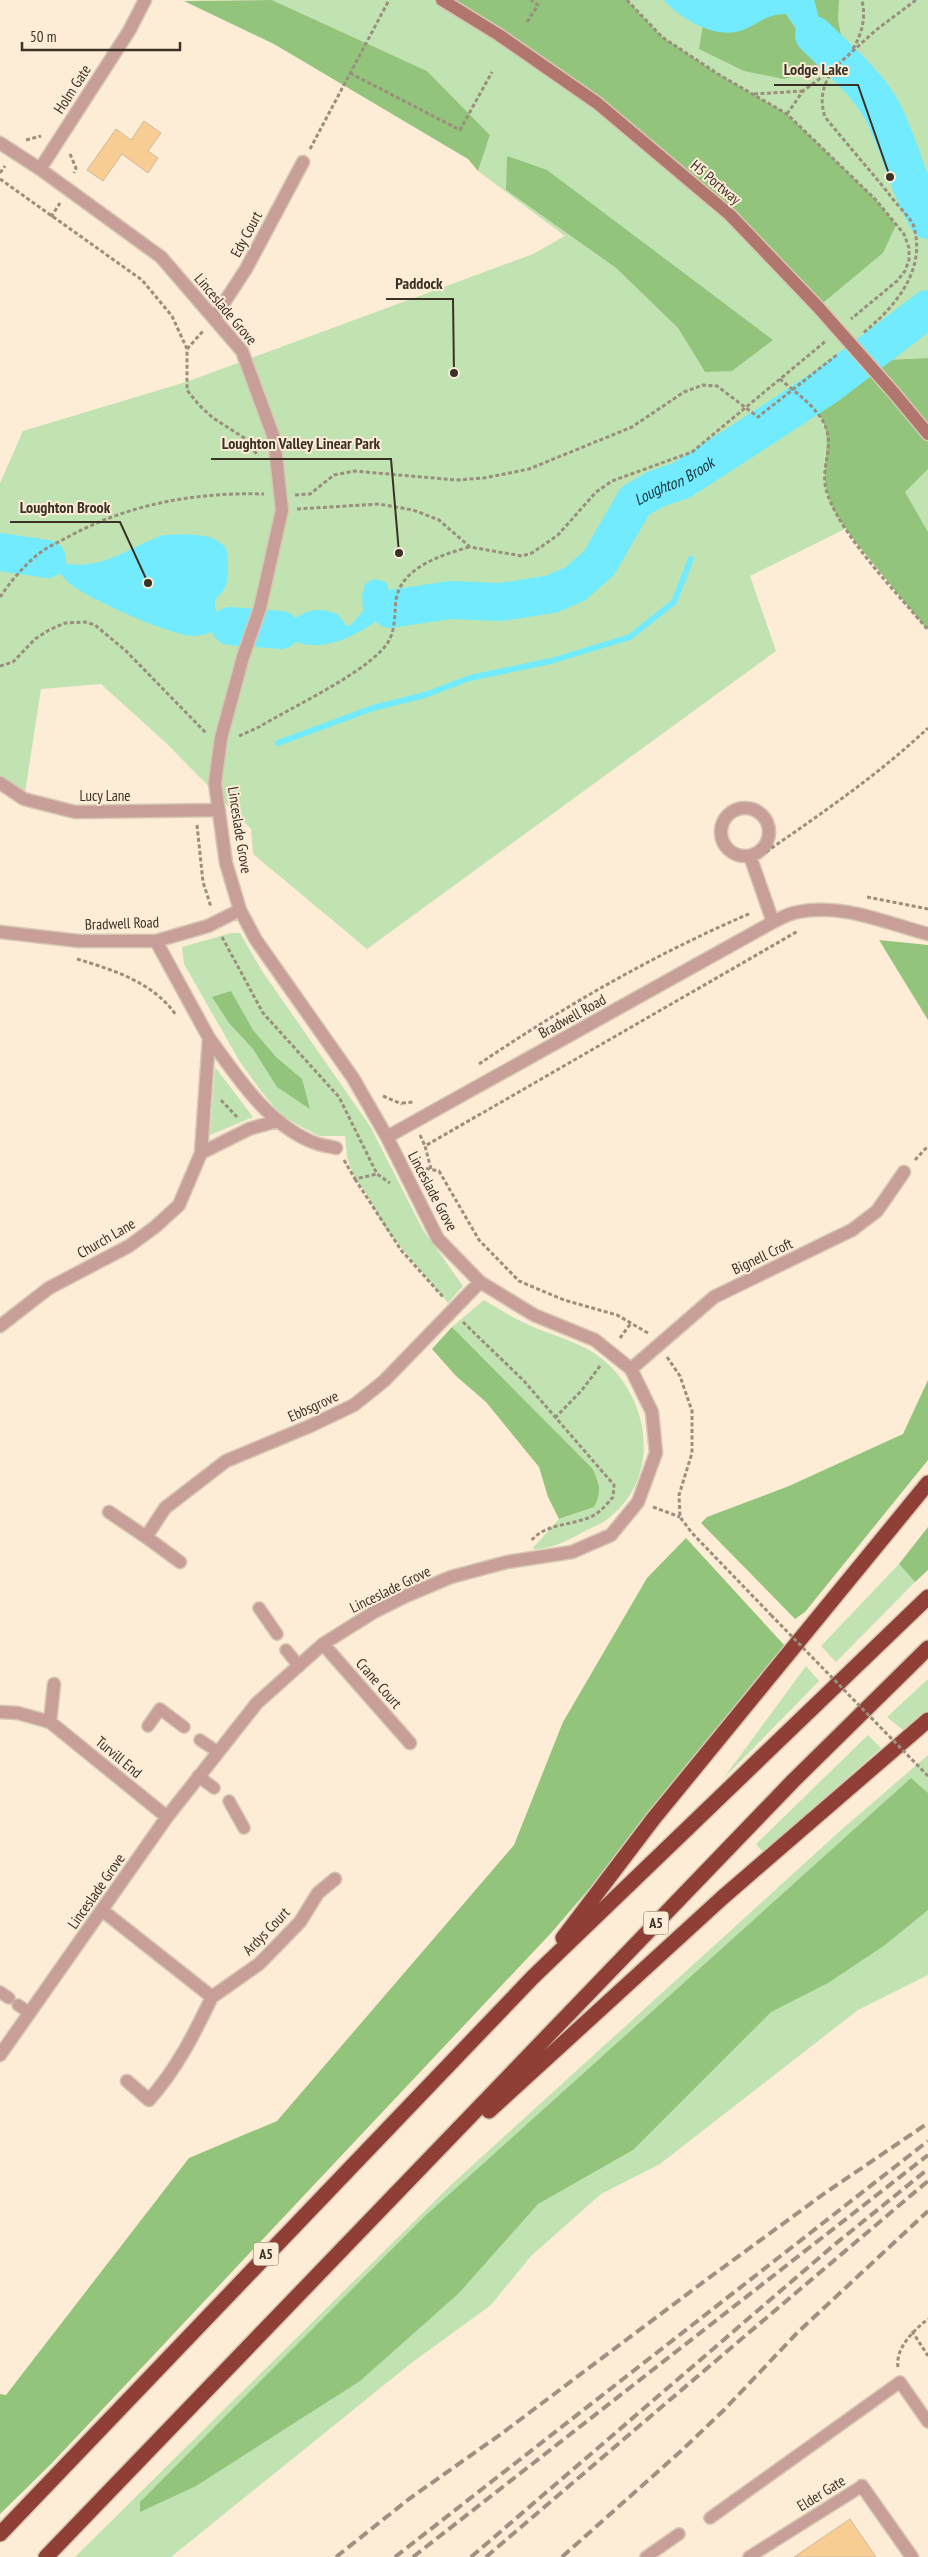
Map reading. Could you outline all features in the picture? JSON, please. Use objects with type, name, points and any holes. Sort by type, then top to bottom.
[{"type":"highway","points":[[533,1977],[654,1818],[928,1483]]},
{"type":"highway","name":"A5","points":[[0,2534],[533,1977],[928,1596]]},
{"type":"highway","name":"A5","points":[[46,2557],[793,1780],[928,1648]]},
{"type":"highway","points":[[389,2202],[722,1898],[928,1720]]},
{"type":"street","name":"Holm Gate","points":[[40,169],[130,31],[145,0]]},
{"type":"street","name":"H5 Portway","points":[[442,0],[499,35],[604,110],[730,215],[818,307],[928,434]]},
{"type":"street","name":"Linceslade Grove","points":[[0,143],[40,169],[161,257],[242,351],[247,360],[274,438],[282,495],[282,510],[268,580],[243,657],[221,738],[215,783],[217,810],[226,863],[240,910],[256,940],[353,1078],[387,1137],[438,1239],[480,1282],[534,1315],[595,1340],[631,1369],[652,1412],[656,1453],[638,1502],[611,1535],[572,1552],[506,1562],[451,1577],[374,1612],[323,1644],[257,1703],[167,1818],[0,2055]]},
{"type":"street","name":"Edy Court","points":[[214,318],[246,269],[303,162]]},
{"type":"street","name":"Lucy Lane","points":[[0,783],[24,799],[75,812],[217,810]]},
{"type":"street","points":[[751,858],[773,922]]},
{"type":"street","name":"Bradwell Road","points":[[387,1137],[773,922],[797,912],[829,909],[863,915],[928,934]]},
{"type":"street","name":"Bradwell Road","points":[[0,932],[79,941],[156,941],[208,926],[240,910]]},
{"type":"street","points":[[156,941],[209,1038],[234,1072],[277,1121],[310,1142],[336,1148]]},
{"type":"street","name":"Church Lane","points":[[0,1326],[50,1288],[128,1246],[155,1227],[179,1205],[201,1153],[209,1038]]},
{"type":"street","points":[[201,1153],[248,1129],[277,1121]]},
{"type":"street","name":"Bignell Croft","points":[[631,1369],[714,1297],[852,1230],[877,1211],[904,1172]]},
{"type":"street","name":"Ebbsgrove","points":[[146,1537],[165,1508],[226,1461],[310,1426],[354,1405],[384,1381],[480,1282]]},
{"type":"street","points":[[108,1512],[180,1562]]},
{"type":"street","name":"Crane Court","points":[[323,1644],[410,1743]]},
{"type":"street","points":[[50,1722],[54,1684]]},
{"type":"street","name":"Turvill End","points":[[0,1712],[18,1714],[50,1722],[167,1818]]},
{"type":"street","name":"Ardys Court","points":[[127,2081],[149,2100],[166,2080],[189,2045],[212,1997],[259,1964],[300,1922],[318,1893],[335,1879]]},
{"type":"street","points":[[103,1911],[212,1997]]},
{"type":"street","name":"Elder Gate","points":[[862,2486],[912,2557]]},
{"type":"lane","points":[[259,1608],[277,1634]]},
{"type":"lane","points":[[286,1650],[299,1666]]},
{"type":"lane","points":[[148,1726],[160,1709],[184,1727]]},
{"type":"lane","points":[[200,1740],[218,1752]]},
{"type":"lane","points":[[198,1776],[214,1788]]},
{"type":"lane","points":[[229,1801],[244,1828]]},
{"type":"lane","points":[[9,1998],[30,2013]]},
{"type":"lane","points":[[710,2518],[900,2382],[928,2422]]},
{"type":"lane","name":"Elder Gate","points":[[749,2557],[862,2486]]},
{"type":"lane","points":[[646,2557],[679,2534]]},
{"type":"path","points":[[303,162],[389,0]]},
{"type":"path","points":[[527,22],[538,5],[531,0]]},
{"type":"path","points":[[627,0],[662,37],[787,114],[875,198],[904,234],[909,248],[909,260],[905,271],[897,281],[846,324]]},
{"type":"path","points":[[850,54],[862,29],[864,19],[862,0]]},
{"type":"path","points":[[787,114],[803,91],[833,69],[876,30],[916,0]]},
{"type":"path","points":[[833,69],[823,85],[822,107],[825,117],[913,224],[921,247],[921,260]]},
{"type":"path","points":[[350,74],[460,130],[492,72]]},
{"type":"path","points":[[754,94],[803,91]]},
{"type":"path","points":[[0,180],[142,280],[172,316],[187,349],[187,390],[198,405],[213,418],[246,439],[259,459]]},
{"type":"path","points":[[862,334],[892,310],[910,288]]},
{"type":"path","points":[[187,349],[214,318]]},
{"type":"path","points":[[0,666],[13,662],[35,639],[65,623],[85,622],[95,625],[126,651],[205,733],[221,738],[236,737],[259,727],[372,660],[391,638],[399,590],[405,580],[424,565],[442,555],[470,547],[512,555],[532,553],[558,535],[596,492],[612,481],[692,452],[831,336]]},
{"type":"path","points":[[0,597],[11,582],[42,551],[86,527],[124,511],[167,501],[225,493],[310,494],[334,475],[354,471],[456,480],[484,478],[529,469],[632,427],[684,392],[703,385],[717,386],[758,417],[838,353]]},
{"type":"path","points":[[780,379],[816,410],[828,436],[823,473],[828,496],[845,529],[928,630]]},
{"type":"path","points":[[264,485],[264,501]]},
{"type":"path","points":[[282,510],[379,504],[413,510],[439,520],[470,547]]},
{"type":"path","points":[[751,858],[850,794],[928,728]]},
{"type":"path","points":[[432,1169],[425,1146],[805,927]]},
{"type":"path","points":[[70,956],[131,978],[153,992],[176,1016]]},
{"type":"path","points":[[206,1078],[218,1097],[248,1129]]},
{"type":"path","points":[[336,1148],[355,1179],[377,1174]]},
{"type":"path","points":[[533,1558],[529,1543],[536,1534],[549,1528],[595,1515],[613,1497],[614,1485],[555,1418],[582,1390],[611,1351]]},
{"type":"path","points":[[638,1502],[680,1517]]},
{"type":"path","points":[[771,1615],[928,1776]]},
{"type":"path","points":[[900,2382],[897,2360],[912,2331],[928,2319]]},
{"type":"path","points":[[912,2331],[928,2356]]},
{"type":"green space","points":[[272,0],[442,0],[828,155],[787,114],[718,74],[662,37],[627,0],[928,0],[928,358],[862,361],[823,314],[854,360],[828,385],[805,400],[816,410],[828,436],[823,473],[828,496],[845,529],[750,576],[776,651],[367,949],[253,854],[251,829],[165,742],[101,684],[41,689],[24,799],[0,783],[0,483],[23,431],[186,382],[533,254],[565,236],[478,171],[490,135],[427,71]],"holes":[[[506,190],[773,340],[705,372],[678,328],[616,268]]]},
{"type":"green space","points":[[272,0],[427,71],[490,135],[478,171],[468,159],[274,44],[184,1]]},
{"type":"green space","points":[[442,0],[627,0],[662,37],[718,74],[787,114],[875,199],[896,225],[883,253],[818,307],[730,215],[597,103]]},
{"type":"green space","points":[[814,0],[839,0],[838,19],[842,42],[839,50],[818,71],[784,79],[744,71],[699,49],[703,25],[718,30],[739,30],[774,15],[786,14],[804,40],[822,32]]},
{"type":"green space","points":[[507,156],[547,170],[773,340],[732,371],[705,372],[678,328],[616,268],[506,190]]},
{"type":"green space","points":[[928,358],[928,469],[905,492],[928,532],[928,630],[853,539],[836,513],[828,495],[825,481],[827,446],[824,424],[817,412],[805,400],[862,361]]},
{"type":"green space","points":[[928,469],[928,532],[904,492]]},
{"type":"green space","points":[[231,933],[240,933],[262,971],[370,1126],[423,1230],[463,1286],[448,1303],[385,1228],[365,1191],[355,1179],[347,1157],[345,1136],[319,1136],[281,1115],[240,1062],[184,964],[182,947]]},
{"type":"green space","points":[[879,940],[928,945],[928,1020]]},
{"type":"green space","points":[[231,991],[253,1030],[276,1057],[302,1079],[310,1109],[277,1087],[253,1049],[229,1023],[212,997]]},
{"type":"green space","points":[[215,1067],[253,1117],[210,1135]]},
{"type":"green space","points":[[484,1300],[525,1323],[583,1347],[602,1359],[625,1384],[635,1403],[641,1423],[644,1444],[642,1465],[636,1484],[625,1502],[603,1522],[553,1546],[532,1549],[559,1519],[594,1507],[599,1482],[592,1468],[452,1327]]},
{"type":"green space","points":[[452,1327],[592,1468],[599,1488],[594,1507],[559,1519],[548,1497],[539,1467],[486,1402],[456,1376],[432,1349]]},
{"type":"green space","points":[[928,1380],[928,1460],[805,1612],[795,1619],[701,1523],[707,1517],[789,1486],[903,1434]]},
{"type":"green space","points":[[928,1527],[928,1570],[915,1582],[899,1564]]},
{"type":"green space","points":[[686,1538],[785,1646],[655,1812],[552,1932],[51,2464],[0,2514],[0,2394],[6,2395],[189,2158],[277,2121],[514,1845],[563,1722],[647,1578]]},
{"type":"green space","points":[[899,1564],[915,1582],[836,1662],[821,1646]]},
{"type":"green space","points":[[806,1666],[819,1681],[723,1779]]},
{"type":"green space","points":[[928,1679],[928,1710],[903,1730],[887,1717]]},
{"type":"green space","points":[[868,1735],[881,1748],[763,1852],[756,1844]]},
{"type":"green space","points":[[928,1755],[928,1975],[858,2010],[660,2164],[601,2194],[531,2256],[491,2305],[410,2364],[171,2557],[75,2557],[453,2183],[840,1831]]},
{"type":"green space","points":[[911,1778],[928,1793],[928,1910],[885,1945],[828,1983],[771,2012],[633,2150],[538,2204],[458,2294],[360,2381],[196,2486],[140,2512],[140,2502],[424,2217]]},
{"type":"water","points":[[664,0],[814,0],[822,32],[804,40],[786,14],[779,14],[736,32],[717,32],[697,25],[687,19],[670,7]]},
{"type":"water","points":[[163,535],[205,536],[226,548],[228,564],[227,581],[215,604],[218,616],[229,619],[230,626],[207,634],[193,636],[150,624],[74,587],[47,559],[64,564],[80,565],[94,563],[120,555]]},
{"type":"water","points":[[374,579],[386,582],[391,596],[390,609],[367,628],[337,642],[321,645],[306,645],[292,640],[281,630],[300,615],[312,610],[328,611],[337,614],[346,625],[350,626],[363,611],[362,595],[365,584]]},
{"type":"building","points":[[144,121],[161,133],[148,151],[158,158],[148,173],[122,154],[103,181],[87,170],[116,129],[131,140]]},
{"type":"building","points":[[850,2519],[876,2557],[794,2557]]},
{"type":"waterway","name":"Loughton Brook","points":[[814,35],[858,78],[880,107],[893,134],[914,192],[928,220]]},
{"type":"waterway","name":"Loughton Brook","points":[[390,609],[450,600],[501,602],[552,594],[575,584],[599,563],[635,501],[656,489],[682,480],[738,444],[828,385],[928,309]]},
{"type":"waterway","name":"Loughton Brook","points":[[0,552],[47,559]]},
{"type":"waterway","points":[[278,743],[373,708],[425,695],[470,678],[551,661],[630,637],[674,602],[691,559]]},
{"type":"waterway","name":"Loughton Brook","points":[[230,626],[281,630]]},
{"type":"railway","points":[[336,2557],[409,2499],[501,2434],[706,2280],[825,2193],[928,2123]]},
{"type":"railway","points":[[395,2557],[928,2141]]},
{"type":"railway","points":[[413,2557],[928,2155]]},
{"type":"railway","points":[[471,2557],[834,2245],[928,2169]]},
{"type":"railway","points":[[486,2557],[928,2181]]},
{"type":"railway","points":[[562,2557],[681,2451],[724,2410],[797,2333],[928,2211]]},
{"type":"place","name":"Lodge Lake","points":[[890,177]]},
{"type":"place","name":"Paddock","points":[[454,373]]},
{"type":"place","name":"Loughton Valley Linear Park","points":[[399,553]]},
{"type":"place","name":"Loughton Brook","points":[[148,583]]}]
